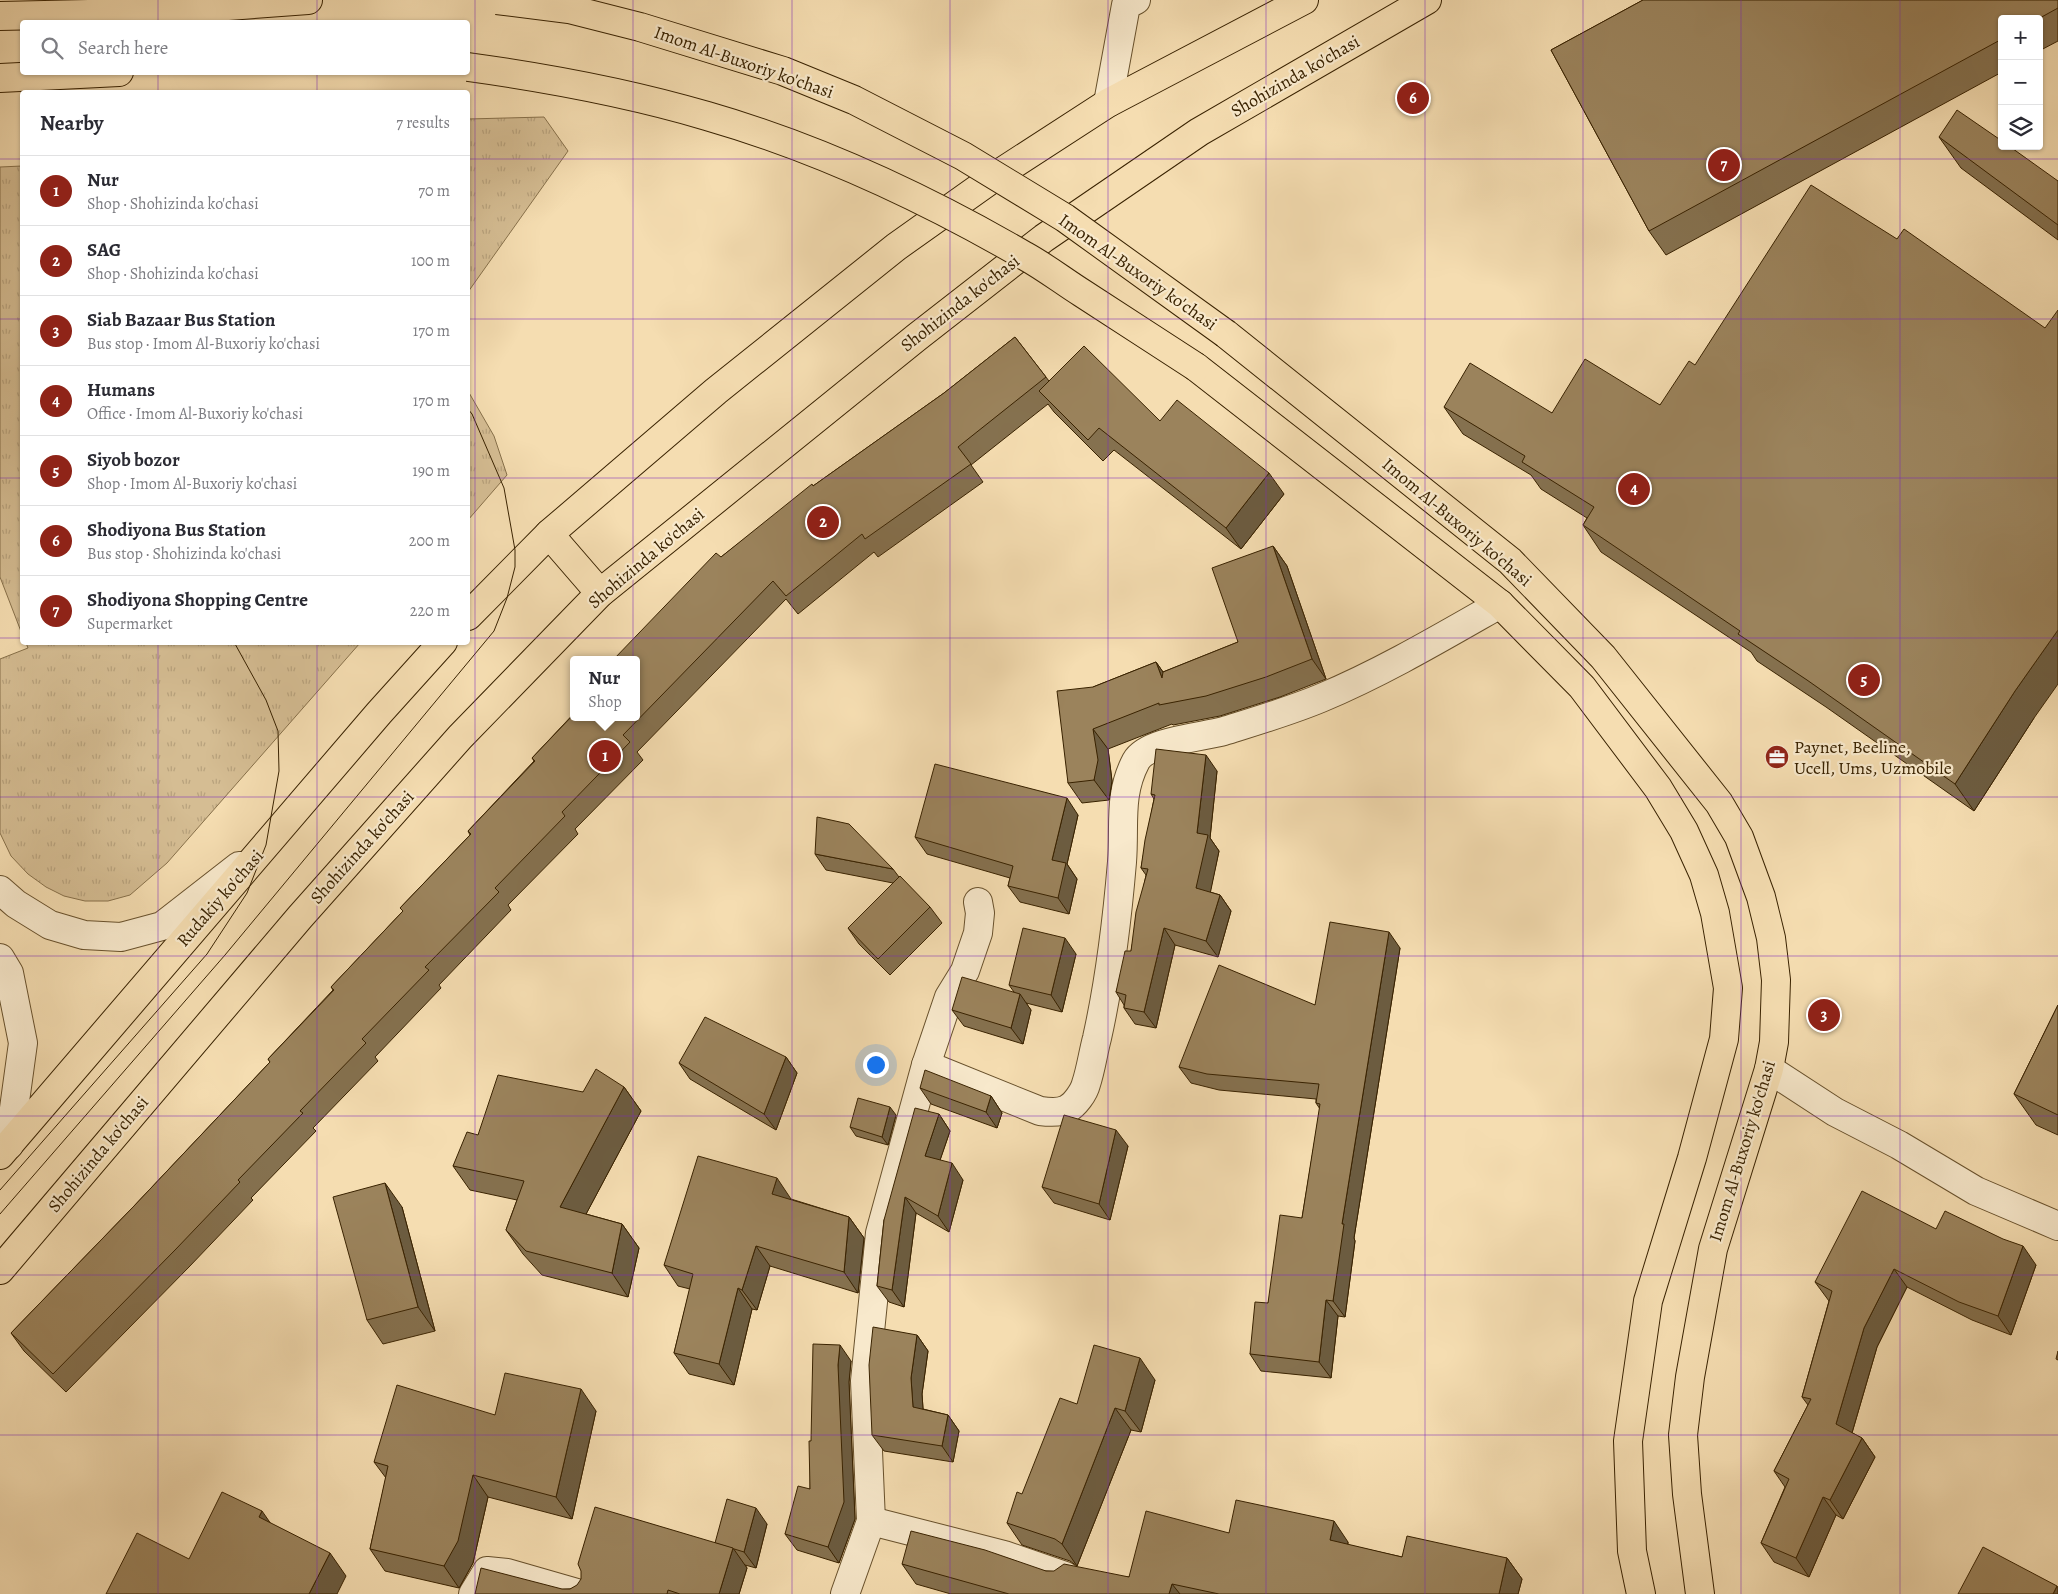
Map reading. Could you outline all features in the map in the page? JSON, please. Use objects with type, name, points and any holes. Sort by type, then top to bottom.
[{"type":"main road","points":[[0,16],[134,13],[308,0]]},
{"type":"main road","name":"Imom Al-Buxoriy ko'chasi","points":[[497,0],[569,9],[640,27],[783,71],[854,100],[963,156],[1065,218],[1226,334],[1510,561],[1603,657],[1718,803],[1739,837],[1761,897],[1770,938],[1776,980],[1774,1042],[1769,1069],[1713,1249],[1690,1377],[1683,1435],[1687,1494],[1700,1594]]},
{"type":"main road","points":[[470,614],[549,534],[716,391],[896,247],[1003,171],[1108,103],[1304,0]]},
{"type":"main road","name":"Shohizinda ko'chasi","points":[[0,1270],[306,910],[460,737],[600,593],[917,337],[1044,238],[1199,132],[1427,0]]},
{"type":"main road","name":"Imom Al-Buxoriy ko'chasi","points":[[470,67],[534,76],[621,94],[707,116],[845,165],[945,212],[1026,257],[1196,367],[1500,604],[1582,687],[1658,788],[1680,824],[1704,875],[1715,913],[1728,988],[1724,1039],[1692,1158],[1648,1301],[1628,1441],[1632,1551],[1641,1594]]},
{"type":"main road","points":[[0,78],[60,75]]},
{"type":"main road","points":[[1391,519],[1420,489]]},
{"type":"main road","points":[[549,534],[600,593]]},
{"type":"main road","name":"Rudakiy ko'chasi","points":[[4,1150],[379,713],[440,645]]},
{"type":"street","points":[[1108,103],[1126,5],[1136,0]]},
{"type":"street","points":[[926,1065],[1040,1111],[1053,1112],[1067,1109],[1086,1086],[1102,1012],[1117,918],[1122,858],[1122,814],[1126,783],[1137,758],[1154,747],[1222,731],[1321,698],[1401,659],[1500,604]]},
{"type":"street","points":[[0,890],[16,904],[50,925],[84,935],[121,937],[162,926],[266,845]]},
{"type":"street","points":[[845,1594],[870,1521],[865,1381],[880,1232],[926,1065],[949,997],[965,971],[978,933],[980,913],[978,902]]},
{"type":"street","points":[[0,958],[9,973],[23,1042],[4,1150]]},
{"type":"street","points":[[1769,1069],[1835,1112],[1899,1145],[1976,1191],[2058,1226]]},
{"type":"street","points":[[870,1521],[1004,1555],[1065,1576]]},
{"type":"street","points":[[473,1594],[487,1571],[506,1573],[580,1594]]},
{"type":"green space","points":[[544,117],[568,151],[470,289],[470,119]]},
{"type":"green space","points":[[20,166],[20,629],[0,577],[0,167]]},
{"type":"green space","points":[[470,394],[494,436],[507,475],[470,518]]},
{"type":"green space","points":[[27,645],[358,645],[167,863],[130,895],[108,901],[85,901],[64,896],[46,887],[28,874],[11,856],[0,833],[0,659],[28,648]]},
{"type":"building","points":[[1643,0],[2058,0],[2058,8],[2043,16],[1998,15],[1998,41],[1649,231],[1551,50]]},
{"type":"building","points":[[1957,110],[1998,138],[1998,150],[2015,150],[2058,181],[2058,225],[1939,137]]},
{"type":"building","points":[[1811,185],[1897,239],[1904,229],[2045,328],[2058,310],[2058,630],[2015,691],[1955,784],[1738,634],[1740,631],[1583,525],[1594,507],[1522,462],[1525,456],[1444,407],[1470,363],[1552,413],[1585,359],[1660,405],[1689,361],[1695,365]]},
{"type":"building","points":[[1015,337],[1046,377],[958,447],[971,464],[865,539],[862,534],[786,596],[773,581],[640,718],[640,656],[617,656],[716,553],[721,557],[812,484],[813,486],[944,393]]},
{"type":"building","points":[[1084,346],[1160,421],[1177,400],[1269,473],[1226,528],[1099,428],[1088,440],[1039,391]]},
{"type":"building","points":[[1273,546],[1312,659],[1266,677],[1206,696],[1159,705],[1159,703],[1093,729],[1098,760],[1094,780],[1068,783],[1057,691],[1093,687],[1156,662],[1162,678],[1163,672],[1238,642],[1212,568]]},
{"type":"building","points":[[570,718],[570,721],[637,721],[623,735],[630,742],[562,812],[565,816],[495,888],[499,892],[425,967],[429,970],[362,1039],[366,1043],[300,1111],[303,1113],[238,1180],[240,1182],[53,1374],[11,1333],[270,1062],[268,1059],[334,990],[331,987],[403,911],[400,908],[471,834],[468,831],[535,761],[532,758]]},
{"type":"building","points":[[1156,749],[1206,755],[1197,833],[1208,835],[1196,888],[1220,895],[1206,941],[1164,928],[1144,1012],[1124,1008],[1126,995],[1116,992],[1125,951],[1131,951],[1136,912],[1148,869],[1141,868],[1155,795],[1151,794]]},
{"type":"building","points":[[935,764],[1067,798],[1052,860],[1066,863],[1058,898],[1008,886],[1013,866],[915,837]]},
{"type":"building","points":[[817,817],[849,824],[893,869],[815,854]]},
{"type":"building","points":[[900,876],[930,907],[878,959],[848,928]]},
{"type":"building","points":[[1330,922],[1389,932],[1342,1224],[1344,1224],[1333,1301],[1326,1300],[1319,1362],[1250,1354],[1255,1302],[1268,1303],[1280,1215],[1302,1218],[1320,1104],[1316,1103],[1319,1084],[1207,1074],[1179,1067],[1219,965],[1315,1005]]},
{"type":"building","points":[[1023,928],[1065,938],[1051,995],[1009,985]]},
{"type":"building","points":[[962,977],[1020,994],[1011,1028],[952,1010]]},
{"type":"building","points":[[2058,1005],[2058,1115],[2014,1094]]},
{"type":"building","points":[[705,1017],[786,1057],[764,1114],[679,1063]]},
{"type":"building","points":[[596,1069],[624,1087],[560,1207],[622,1224],[612,1273],[526,1251],[506,1230],[524,1181],[453,1166],[467,1132],[478,1135],[498,1075],[583,1092]]},
{"type":"building","points":[[925,1070],[991,1096],[986,1112],[920,1088]]},
{"type":"building","points":[[858,1098],[890,1107],[882,1137],[850,1127]]},
{"type":"building","points":[[915,1108],[939,1114],[925,1156],[952,1163],[938,1216],[905,1197],[892,1290],[877,1286],[884,1220]]},
{"type":"building","points":[[1064,1115],[1116,1130],[1099,1204],[1042,1187]]},
{"type":"building","points":[[698,1156],[777,1178],[772,1194],[849,1217],[844,1272],[756,1246],[742,1290],[738,1288],[719,1364],[674,1353],[693,1274],[664,1265]]},
{"type":"building","points":[[385,1183],[418,1307],[367,1320],[333,1197]]},
{"type":"building","points":[[1862,1191],[1936,1229],[1945,1211],[2003,1239],[2023,1246],[1998,1316],[1959,1302],[1894,1269],[1864,1328],[1836,1424],[1862,1438],[1830,1500],[1823,1497],[1796,1558],[1761,1543],[1789,1479],[1774,1471],[1811,1399],[1802,1397],[1832,1291],[1815,1282]]},
{"type":"building","points":[[873,1327],[917,1335],[911,1378],[913,1407],[948,1415],[942,1446],[872,1435],[869,1365]]},
{"type":"building","points":[[813,1344],[840,1345],[838,1365],[844,1502],[828,1547],[785,1534],[798,1486],[810,1489],[809,1441],[811,1441]]},
{"type":"building","points":[[1094,1345],[1140,1358],[1125,1411],[1115,1408],[1062,1544],[1055,1539],[1007,1523],[1017,1492],[1022,1494],[1060,1398],[1077,1404]]},
{"type":"building","points":[[505,1373],[581,1389],[556,1497],[473,1475],[458,1541],[444,1566],[370,1549],[388,1466],[374,1462],[397,1385],[495,1415]]},
{"type":"building","points":[[222,1492],[262,1511],[259,1517],[330,1553],[309,1594],[106,1594],[137,1533],[189,1559]]},
{"type":"building","points":[[727,1499],[756,1508],[744,1552],[715,1543]]},
{"type":"building","points":[[1236,1500],[1334,1521],[1330,1540],[1402,1557],[1407,1536],[1507,1558],[1499,1594],[1219,1594],[1172,1584],[1169,1594],[1009,1594],[902,1564],[911,1531],[985,1550],[1046,1571],[1054,1571],[1064,1564],[1129,1577],[1146,1511],[1229,1533]]},
{"type":"building","points":[[595,1507],[733,1548],[719,1594],[680,1594],[668,1590],[667,1594],[475,1594],[481,1568],[562,1589],[570,1589],[577,1585],[581,1579],[581,1571],[578,1564]]},
{"type":"building","points":[[1983,1547],[2057,1586],[2053,1594],[1958,1594]]},
{"type":"tram line","points":[[0,1214],[225,955],[494,631],[507,598],[515,567],[515,550],[504,488],[470,412]]},
{"type":"tram line","points":[[0,1190],[207,954],[247,893],[266,845],[279,771],[278,731],[266,700],[236,645]]},
{"type":"place","name":"Shodiyona Bus Station","points":[[1413,98]]},
{"type":"place","name":"Shodiyona Shopping Centre","points":[[1724,165]]},
{"type":"place","name":"Humans","points":[[1634,489]]},
{"type":"place","name":"SAG","points":[[823,522]]},
{"type":"place","name":"Siyob bozor","points":[[1864,680]]},
{"type":"place","name":"Nur","points":[[605,756]]},
{"type":"place","name":"Paynet, Beeline, Ucell, Ums, Uzmobile","points":[[1777,757]]},
{"type":"place","name":"Siab Bazaar Bus Station","points":[[1824,1015]]}]
